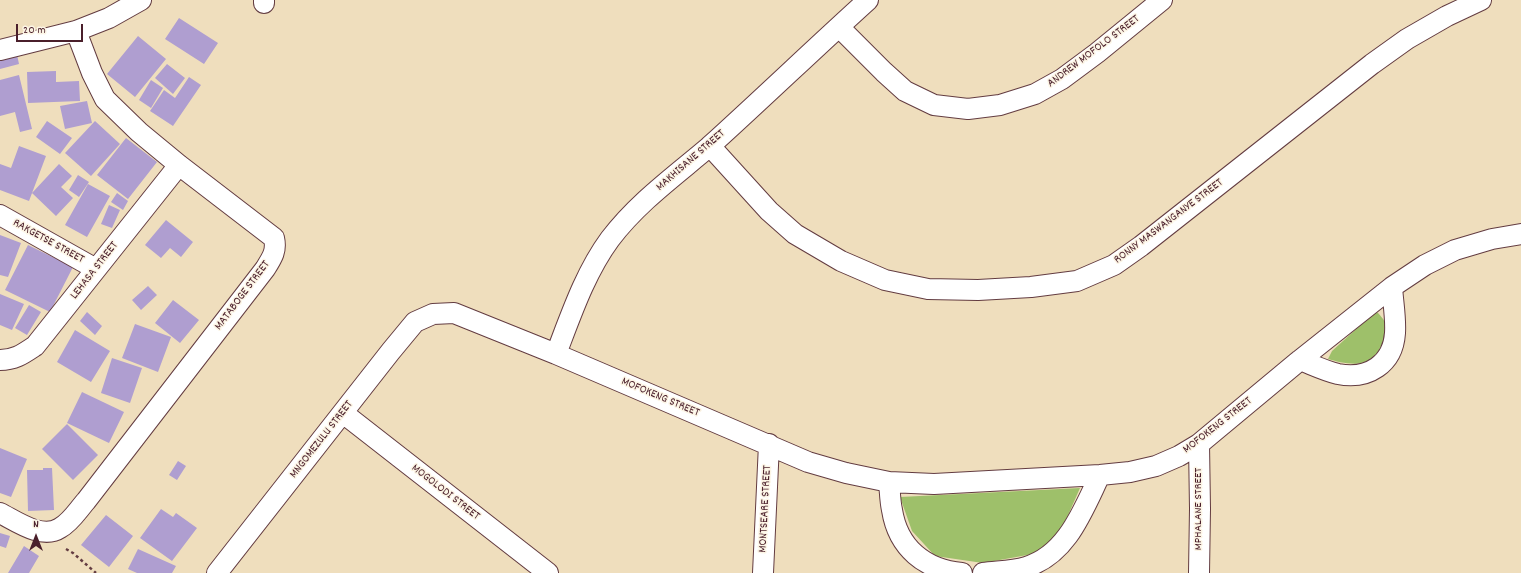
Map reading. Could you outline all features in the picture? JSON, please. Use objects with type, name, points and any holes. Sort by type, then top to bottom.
[{"type":"street","points":[[0,50],[76,31],[109,18],[141,0]]},
{"type":"street","name":"MAKHISANE STREET","points":[[556,354],[576,302],[594,263],[610,239],[658,188],[710,146],[868,0]]},
{"type":"street","name":"ANDREW MOFOLO STREET","points":[[839,26],[905,91],[934,105],[968,109],[1000,105],[1035,94],[1062,79],[1162,0]]},
{"type":"street","name":"RONNY MASWANGANYE STREET","points":[[710,146],[769,211],[795,234],[841,261],[885,280],[928,289],[978,290],[1031,287],[1077,281],[1114,265],[1141,246],[1372,64],[1407,39],[1447,16],[1481,0]]},
{"type":"street","name":"MATABOGE STREET","points":[[59,529],[67,523],[86,501],[265,269],[275,253],[274,238],[179,165],[140,132],[105,99],[92,73],[76,31]]},
{"type":"street","name":"LEHASA STREET","points":[[0,360],[8,360],[20,356],[35,346],[179,165]]},
{"type":"street","name":"RAKGETSE STREET","points":[[0,215],[96,269]]},
{"type":"street","name":"MOFOKENG STREET","points":[[433,314],[454,313],[556,354],[808,462],[846,473],[889,482],[934,484],[1100,475],[1130,472],[1156,466],[1179,456],[1199,444],[1300,360],[1392,287],[1425,264],[1455,250],[1521,234]]},
{"type":"street","points":[[1300,360],[1338,374],[1354,375],[1368,372],[1383,364],[1392,349],[1395,334],[1395,314],[1392,287]]},
{"type":"street","name":"MNGOMEZULU STREET","points":[[224,571],[391,351],[415,322],[433,314]]},
{"type":"street","name":"MOGOLODI STREET","points":[[343,413],[548,573]]},
{"type":"street","name":"MONTSEARE STREET","points":[[763,573],[769,444]]},
{"type":"street","name":"MPHALANE STREET","points":[[1199,444],[1199,573]]},
{"type":"street","points":[[983,573],[1026,567],[1046,558],[1062,544],[1075,525],[1100,475]]},
{"type":"street","points":[[889,482],[892,511],[897,528],[906,545],[920,560],[939,569],[962,573]]},
{"type":"street","points":[[0,512],[26,527],[50,531],[59,529]]},
{"type":"path","points":[[59,529],[62,547],[73,553],[96,573]]},
{"type":"green space","points":[[1376,311],[1385,323],[1385,335],[1378,351],[1370,360],[1352,364],[1328,359],[1332,351]]},
{"type":"green space","points":[[1080,488],[1059,536],[1033,554],[983,563],[935,556],[912,531],[900,497]]},
{"type":"building","points":[[179,18],[218,43],[204,64],[165,39]]},
{"type":"building","points":[[138,36],[166,59],[135,97],[107,74]]},
{"type":"building","points":[[16,50],[19,64],[0,69],[0,54]]},
{"type":"building","points":[[167,64],[185,78],[173,94],[155,78]]},
{"type":"building","points":[[56,71],[56,82],[79,81],[80,101],[28,103],[27,72]]},
{"type":"building","points":[[19,75],[32,129],[20,132],[15,112],[0,116],[0,80]]},
{"type":"building","points":[[189,77],[201,85],[173,126],[150,111],[164,90],[175,98]]},
{"type":"building","points":[[151,80],[163,88],[151,108],[139,100]]},
{"type":"building","points":[[87,101],[92,123],[65,129],[60,106]]},
{"type":"building","points":[[47,121],[72,138],[60,154],[36,137]]},
{"type":"building","points":[[95,121],[120,144],[91,176],[65,153]]},
{"type":"building","points":[[126,138],[157,162],[128,199],[97,175]]},
{"type":"building","points":[[19,146],[46,156],[29,201],[0,190],[0,164],[11,168]]},
{"type":"building","points":[[59,164],[72,176],[61,187],[73,198],[56,216],[32,193]]},
{"type":"building","points":[[78,175],[89,182],[79,197],[69,190]]},
{"type":"building","points":[[88,184],[110,196],[87,237],[65,225]]},
{"type":"building","points":[[117,193],[128,201],[123,210],[111,202]]},
{"type":"building","points":[[109,205],[120,210],[112,228],[101,224]]},
{"type":"building","points":[[166,220],[193,242],[181,257],[170,248],[161,258],[145,245]]},
{"type":"building","points":[[0,235],[21,243],[8,277],[0,275]]},
{"type":"building","points":[[28,245],[73,267],[50,312],[5,290]]},
{"type":"building","points":[[148,286],[157,295],[141,310],[132,300]]},
{"type":"building","points":[[0,294],[24,304],[12,330],[0,325]]},
{"type":"building","points":[[173,300],[199,320],[180,343],[155,323]]},
{"type":"building","points":[[29,305],[41,312],[27,335],[15,328]]},
{"type":"building","points":[[87,312],[102,326],[95,335],[80,321]]},
{"type":"building","points":[[135,324],[171,337],[158,372],[122,358]]},
{"type":"building","points":[[75,330],[110,351],[91,382],[57,362]]},
{"type":"building","points":[[112,358],[142,368],[130,403],[101,393]]},
{"type":"building","points":[[82,392],[124,412],[109,443],[67,423]]},
{"type":"building","points":[[67,424],[98,455],[73,480],[42,449]]},
{"type":"building","points":[[0,448],[27,459],[11,497],[0,493]]},
{"type":"building","points":[[178,461],[186,466],[177,480],[169,475]]},
{"type":"building","points":[[43,468],[52,468],[54,510],[28,511],[27,470],[43,470]]},
{"type":"building","points":[[161,509],[173,517],[176,513],[197,528],[172,561],[140,538]]},
{"type":"building","points":[[106,515],[133,536],[109,567],[81,545]]},
{"type":"building","points":[[0,533],[10,536],[6,548],[0,546]]},
{"type":"building","points":[[24,546],[39,556],[29,573],[8,573]]},
{"type":"building","points":[[138,549],[176,566],[172,573],[137,573],[128,569]]}]
